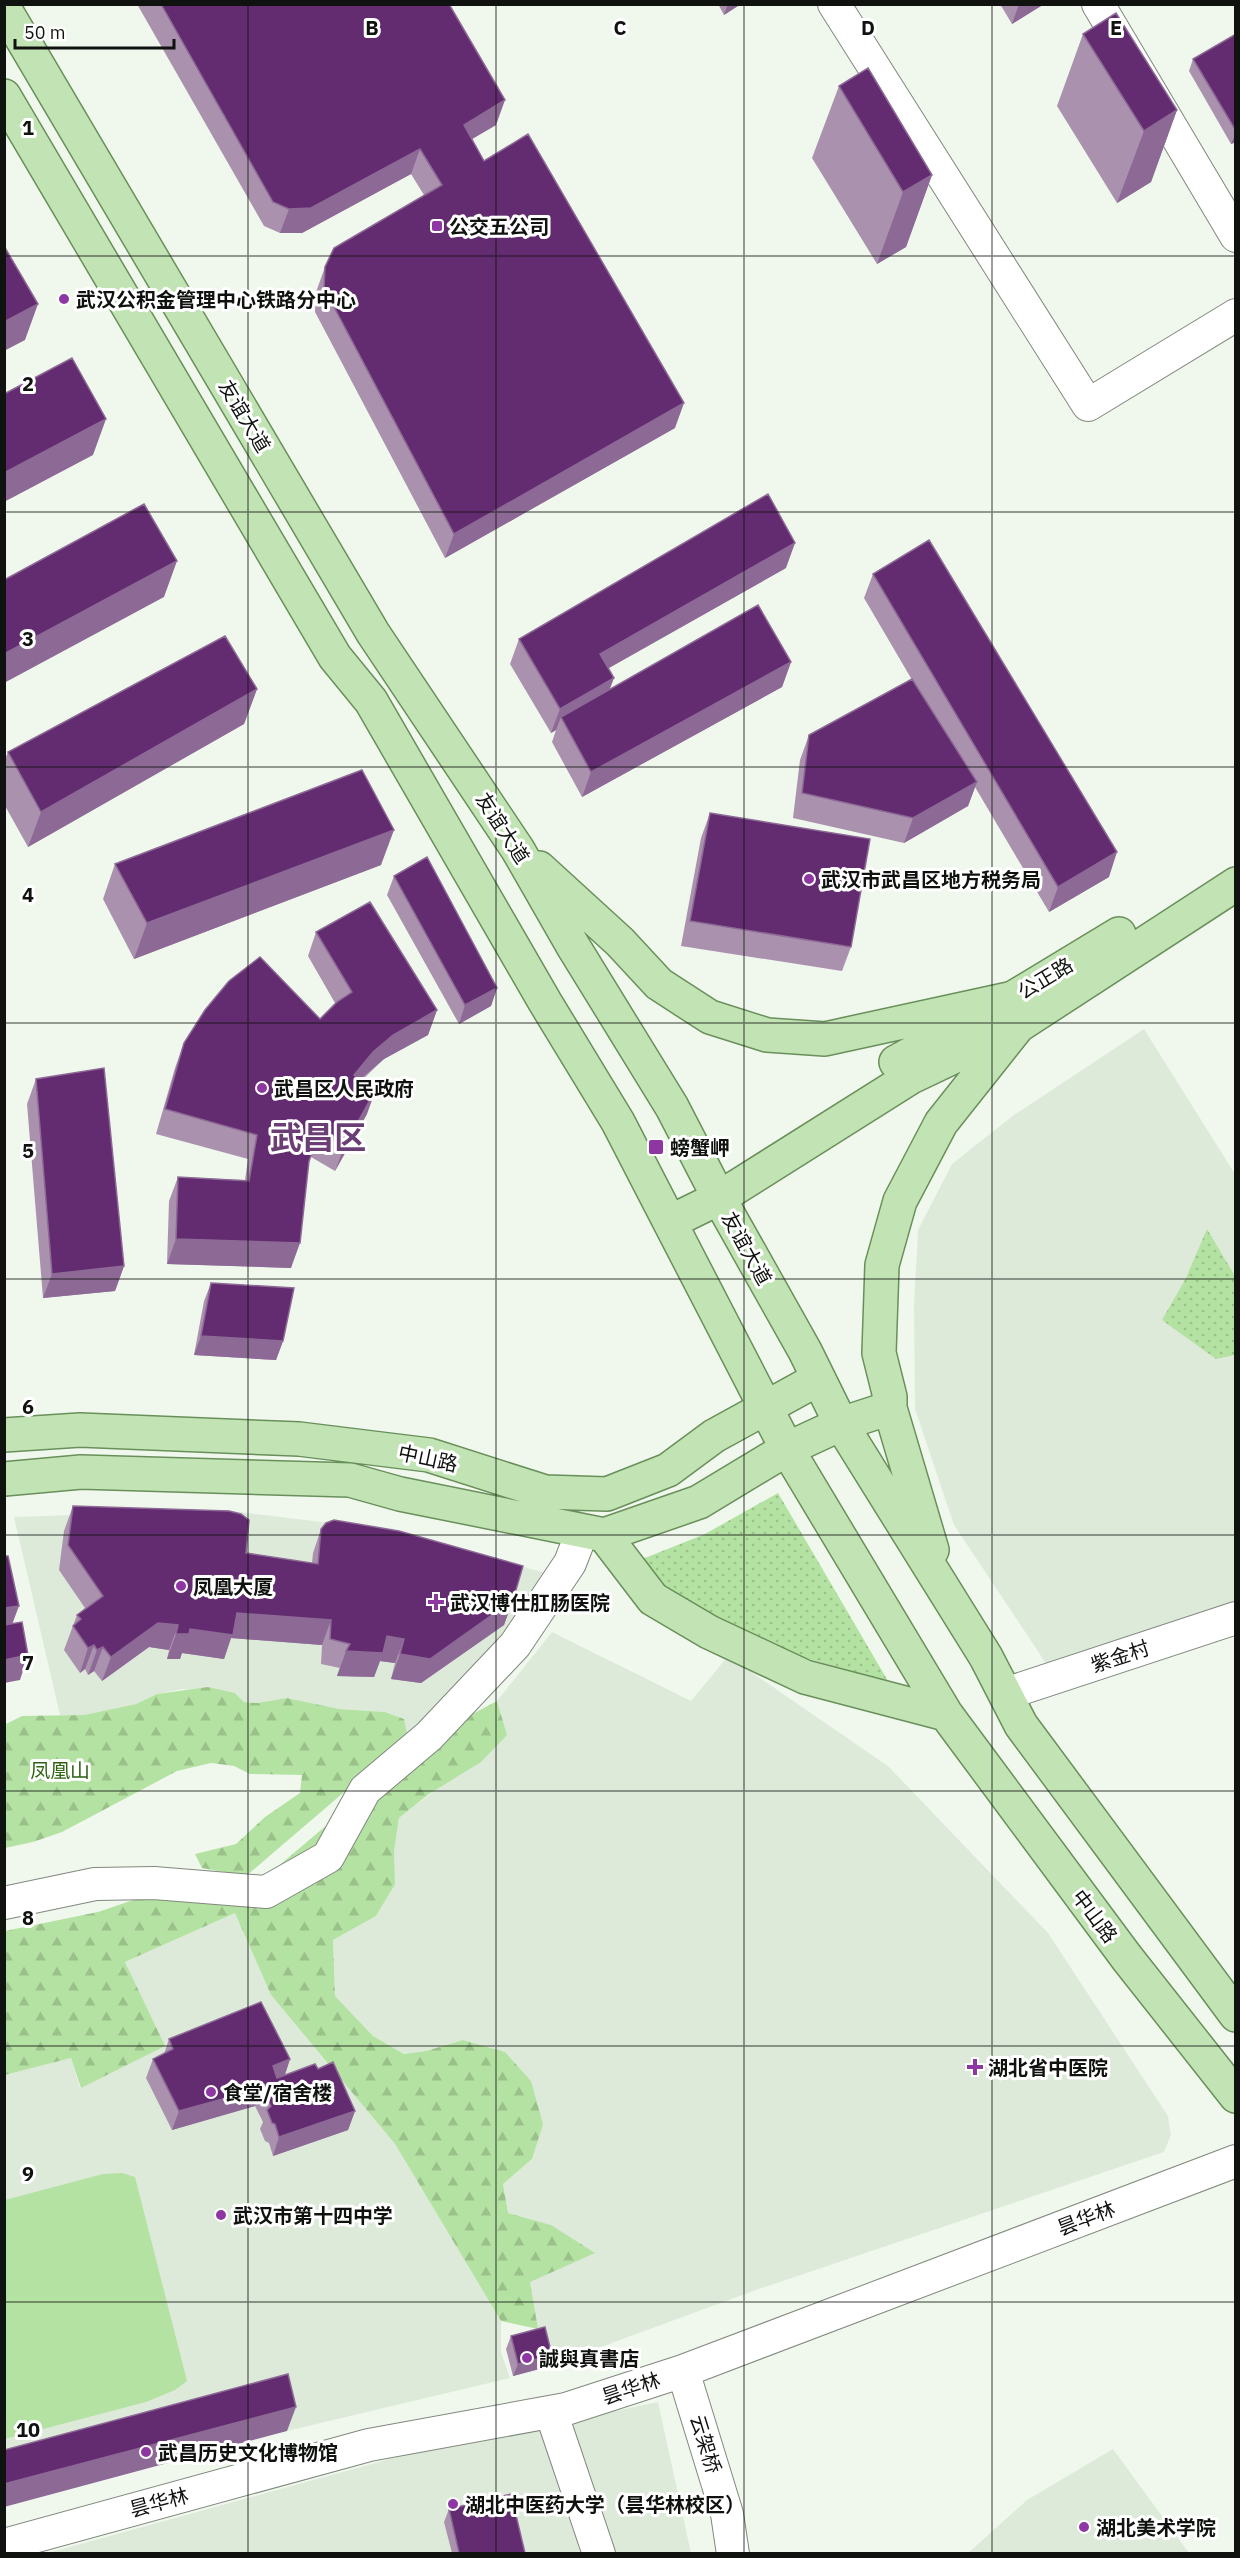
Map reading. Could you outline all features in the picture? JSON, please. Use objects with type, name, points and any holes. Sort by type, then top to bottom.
[{"type":"main road","name":"友谊大道","points":[[4,8],[373,633],[518,850],[573,946],[672,1107],[719,1198],[805,1350],[841,1424],[986,1657],[1005,1694]]},
{"type":"main road","points":[[4,96],[335,657],[371,701],[545,1002],[618,1122],[787,1449],[952,1724]]},
{"type":"main road","points":[[518,850],[620,942],[658,984],[710,1017],[767,1035],[825,1040],[1015,1012]]},
{"type":"main road","name":"公正路","points":[[1015,1012],[1236,860]]},
{"type":"main road","name":"公正路","points":[[670,1222],[719,1198],[866,1105],[893,1063],[1015,1012],[1236,884]]},
{"type":"main road","points":[[944,1589],[890,1408],[890,1397],[879,1353],[882,1265],[900,1201],[941,1123],[1015,1012]]},
{"type":"main road","name":"中山路","points":[[4,1435],[80,1430],[287,1438],[429,1455],[545,1492],[607,1494],[668,1470],[714,1436],[818,1379]]},
{"type":"main road","points":[[890,1408],[841,1424],[787,1449],[699,1502],[593,1534],[653,1599],[709,1632],[805,1677],[952,1724]]},
{"type":"main road","name":"中山路","points":[[4,1479],[81,1473],[350,1480],[400,1494],[593,1534]]},
{"type":"main road","points":[[1005,1694],[1021,1725],[1236,2015]]},
{"type":"main road","name":"中山路","points":[[952,1724],[1127,1958],[1236,2097]]},
{"type":"street","points":[[834,4],[1088,405],[1236,315]]},
{"type":"street","points":[[1098,4],[1236,236]]},
{"type":"street","points":[[4,1903],[95,1884],[154,1882],[266,1892],[328,1857],[365,1790],[429,1736],[515,1645],[570,1563],[593,1534]]},
{"type":"street","name":"紫金村","points":[[1005,1694],[1236,1618]]},
{"type":"street","name":"昙华林","points":[[4,2545],[369,2445],[566,2409],[683,2371],[1236,2161]]},
{"type":"street","name":"云架桥","points":[[683,2371],[728,2514],[733,2553]]},
{"type":"street","points":[[551,2412],[599,2553]]},
{"type":"shaded area","points":[[1144,1029],[1235,1174],[1235,1603],[1049,1668],[954,1525],[915,1409],[914,1305],[918,1230],[952,1164],[1014,1115]]},
{"type":"shaded area","points":[[224,1510],[378,1529],[546,1573],[479,1686],[407,1733],[404,1719],[385,1712],[339,1709],[287,1698],[257,1703],[244,1702],[235,1693],[183,1689],[157,1694],[136,1704],[84,1715],[60,1715],[14,1517]]},
{"type":"shaded area","points":[[552,1632],[691,1701],[728,1656],[888,1766],[1048,1933],[1168,2116],[1171,2135],[1164,2152],[756,2290],[552,2365],[540,2340],[529,2282],[551,2225],[508,2213],[503,2184],[532,2159],[531,2081],[505,2052],[463,2040],[426,2051],[404,2054],[373,2036],[335,1996],[333,1940],[376,1916],[394,1884],[394,1852],[399,1818],[507,1735],[497,1701]]},
{"type":"shaded area","name":"武汉市第十四中学","points":[[235,1913],[271,1995],[395,2144],[501,2321],[501,2352],[510,2378],[287,2431],[5,2472],[5,2075],[71,2058],[80,2088],[164,2046],[125,1962]]},
{"type":"shaded area","name":"湖北中医药大学（昙华林校区）","points":[[658,2402],[691,2553],[44,2554],[408,2454]]},
{"type":"shaded area","name":"湖北美术学院","points":[[1113,2449],[1189,2553],[968,2553],[1027,2500]]},
{"type":"green space","points":[[1207,1229],[1235,1276],[1235,1355],[1216,1359],[1162,1320],[1186,1278]]},
{"type":"green space","points":[[778,1493],[888,1681],[809,1659],[740,1631],[645,1581],[640,1560],[705,1534]]},
{"type":"green space","name":"凤凰山","points":[[208,1687],[235,1693],[244,1702],[257,1703],[287,1698],[339,1709],[385,1712],[404,1719],[407,1733],[405,1740],[246,1876],[202,1868],[195,1854],[236,1844],[265,1817],[300,1793],[302,1775],[250,1774],[234,1766],[211,1763],[177,1771],[62,1832],[5,1848],[4,1725],[22,1716],[84,1715],[136,1704],[157,1694]]},
{"type":"green space","points":[[497,1701],[507,1735],[481,1762],[429,1794],[399,1818],[394,1852],[395,1884],[376,1916],[333,1940],[335,1996],[373,2036],[404,2054],[426,2051],[463,2040],[505,2052],[531,2081],[543,2124],[532,2159],[503,2184],[508,2213],[551,2225],[595,2253],[530,2282],[538,2329],[501,2321],[395,2144],[271,1995],[235,1913],[125,1962],[165,2046],[81,2088],[71,2058],[5,2075],[5,1931],[98,1912],[157,1892],[262,1880],[433,1735]]},
{"type":"green space","points":[[122,2173],[135,2177],[187,2381],[175,2390],[146,2402],[5,2439],[5,2200],[103,2174]]},
{"type":"building","points":[[161,4],[449,4],[505,100],[464,125],[484,161],[528,134],[684,403],[454,534],[324,288],[325,267],[334,248],[442,185],[420,149],[311,208],[289,209],[273,202]]},
{"type":"building","points":[[1116,13],[1177,110],[1144,131],[1083,34]]},
{"type":"building","points":[[1236,34],[1236,131],[1193,59]]},
{"type":"building","points":[[868,68],[932,175],[903,192],[839,86]]},
{"type":"building","points":[[4,246],[38,304],[4,322]]},
{"type":"building","points":[[72,358],[106,419],[4,473],[4,394]]},
{"type":"building","points":[[768,494],[795,543],[600,654],[614,678],[560,709],[519,639]]},
{"type":"building","points":[[144,504],[177,561],[4,654],[4,580]]},
{"type":"building","points":[[929,540],[1117,852],[1058,887],[873,574]]},
{"type":"building","points":[[758,605],[791,662],[591,772],[561,717]]},
{"type":"building","points":[[225,636],[257,689],[41,812],[8,752]]},
{"type":"building","points":[[912,679],[977,782],[913,818],[802,793],[809,735]]},
{"type":"building","points":[[362,770],[394,830],[147,923],[115,864]]},
{"type":"building","name":"武汉市武昌区地方税务局","points":[[710,813],[870,839],[851,947],[690,921]]},
{"type":"building","points":[[427,857],[497,988],[465,1005],[394,876]]},
{"type":"building","name":"武昌区人民政府","points":[[370,902],[437,1010],[393,1035],[373,1052],[354,1075],[376,1089],[344,1147],[320,1132],[309,1161],[300,1243],[176,1239],[178,1177],[249,1181],[257,1135],[165,1109],[184,1043],[205,1010],[229,981],[260,957],[320,1019],[337,1002],[352,992],[316,932]]},
{"type":"building","points":[[104,1068],[124,1266],[52,1274],[36,1079]]},
{"type":"building","points":[[211,1283],[294,1288],[283,1341],[201,1336]]},
{"type":"building","points":[[73,1506],[229,1511],[241,1514],[249,1520],[246,1553],[318,1564],[321,1529],[326,1523],[334,1520],[399,1531],[523,1566],[513,1600],[430,1659],[400,1654],[404,1639],[387,1636],[383,1653],[346,1651],[350,1644],[330,1639],[331,1620],[237,1613],[233,1635],[190,1629],[189,1634],[176,1634],[178,1625],[158,1623],[111,1657],[103,1647],[97,1650],[94,1645],[88,1648],[73,1626],[81,1619],[77,1615],[103,1596],[68,1545]]},
{"type":"building","points":[[4,1556],[8,1556],[19,1606],[4,1608]]},
{"type":"building","points":[[22,1622],[28,1655],[4,1660],[4,1625]]},
{"type":"building","name":"食堂/宿舍楼","points":[[261,2002],[290,2059],[273,2066],[277,2078],[315,2064],[318,2069],[333,2062],[355,2111],[279,2137],[267,2110],[271,2106],[262,2088],[179,2111],[153,2059],[173,2049],[169,2039]]},
{"type":"building","points":[[545,2327],[552,2355],[518,2364],[511,2336]]},
{"type":"building","points":[[288,2374],[296,2407],[4,2484],[4,2450]]},
{"type":"building","points":[[511,2494],[525,2553],[459,2553],[449,2509]]},
{"type":"place","name":"公交五公司","points":[[437,226]]},
{"type":"place","name":"武汉公积金管理中心铁路分中心","points":[[64,299]]},
{"type":"place","name":"武汉市武昌区地方税务局","points":[[809,879]]},
{"type":"place","name":"武昌区人民政府","points":[[262,1088]]},
{"type":"place","name":"螃蟹岬","points":[[656,1147]]},
{"type":"place","name":"凤凰大厦","points":[[181,1586]]},
{"type":"place","name":"武汉博仕肛肠医院","points":[[436,1602]]},
{"type":"place","name":"湖北省中医院","points":[[975,2067]]},
{"type":"place","name":"食堂/宿舍楼","points":[[211,2092]]},
{"type":"place","name":"武汉市第十四中学","points":[[221,2215]]},
{"type":"place","name":"誠與真書店","points":[[527,2358]]},
{"type":"place","name":"武昌历史文化博物馆","points":[[146,2452]]},
{"type":"place","name":"湖北中医药大学（昙华林校区）","points":[[453,2504]]},
{"type":"place","name":"湖北美术学院","points":[[1084,2527]]},
{"type":"district","name":"武昌区","points":[[318,1137]]}]
